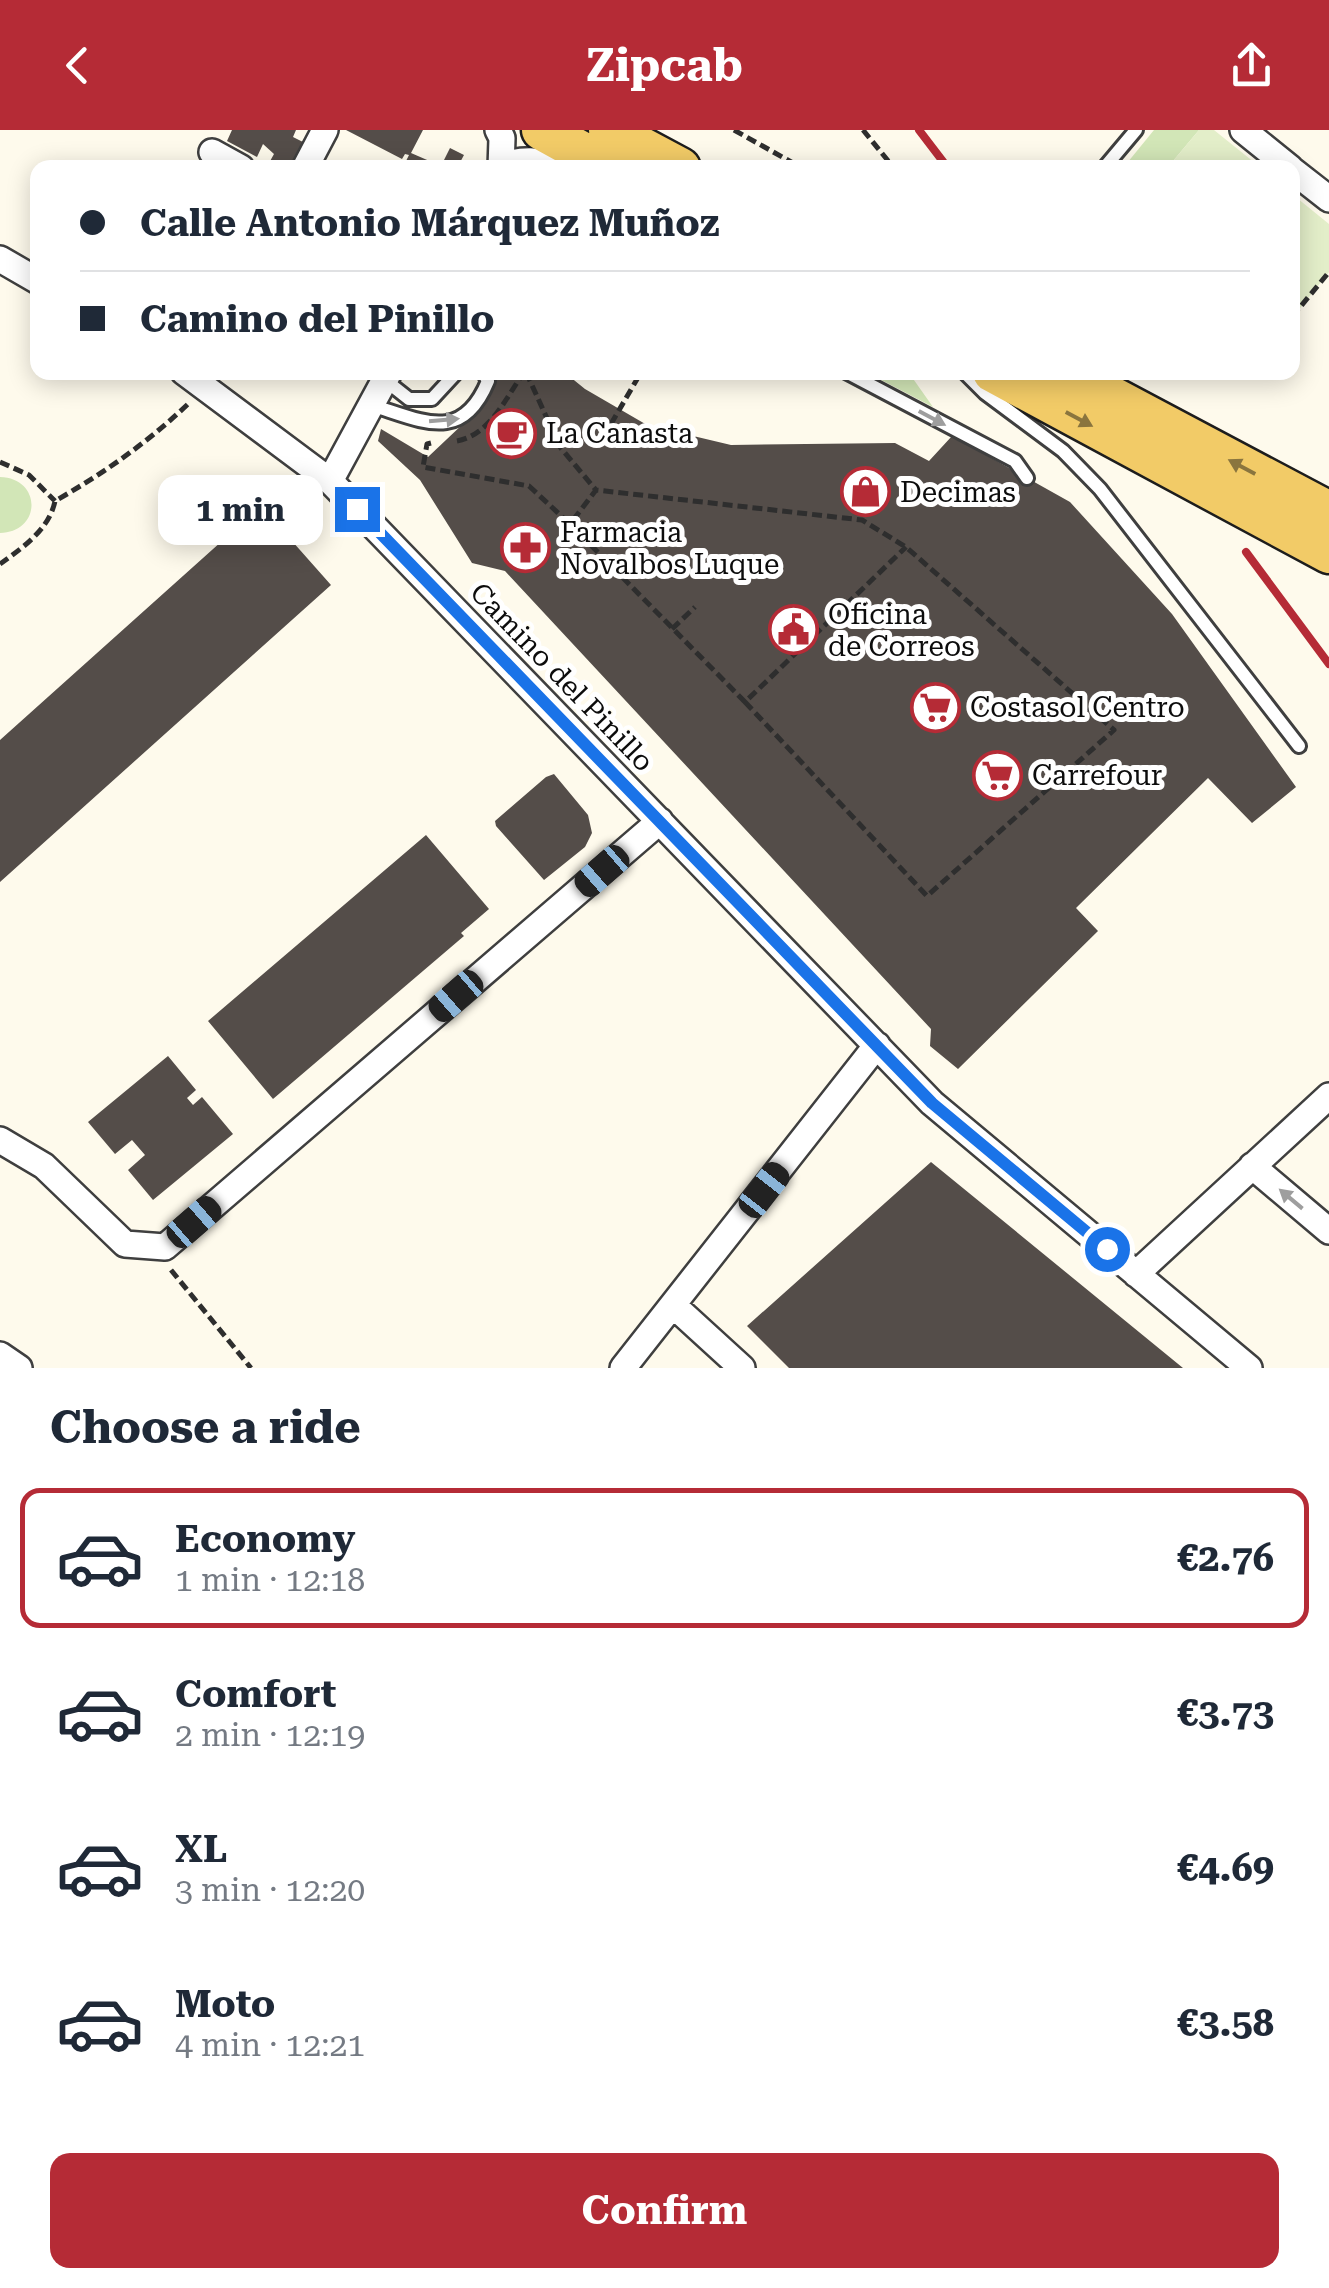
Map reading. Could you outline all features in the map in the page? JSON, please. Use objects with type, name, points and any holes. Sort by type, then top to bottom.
[{"type":"main road","points":[[542,130],[596,160]]},
{"type":"main road","points":[[610,130],[665,160]]},
{"type":"main road","points":[[1008,380],[1329,553]]},
{"type":"main road","points":[[1080,380],[1329,512]]},
{"type":"street","points":[[309,160],[325,130]]},
{"type":"street","points":[[498,130],[501,160]]},
{"type":"street","points":[[1243,130],[1280,160]]},
{"type":"street","points":[[212,152],[226,160]]},
{"type":"street","points":[[1300,176],[1329,199]]},
{"type":"street","points":[[0,259],[30,277]]},
{"type":"street","name":"Camino del Pinillo","points":[[194,380],[330,481],[932,1103],[1249,1368]]},
{"type":"street","points":[[330,481],[385,380]]},
{"type":"street","points":[[0,1140],[44,1166],[125,1244],[165,1247],[660,820]]},
{"type":"street","points":[[623,1368],[877,1046]]},
{"type":"street","points":[[1136,1274],[1329,1096]]},
{"type":"street","points":[[1252,1166],[1329,1232]]},
{"type":"street","points":[[673,1305],[742,1368]]},
{"type":"street","points":[[0,1355],[19,1368]]},
{"type":"lane","points":[[1111,160],[1136,130]]},
{"type":"lane","points":[[391,380],[409,399],[432,399],[450,380]]},
{"type":"lane","points":[[372,405],[434,423],[455,421],[466,418],[480,402],[487,380]]},
{"type":"lane","points":[[861,380],[1015,461],[1027,478]]},
{"type":"lane","points":[[972,380],[1063,451],[1100,489],[1298,746]]},
{"type":"path","points":[[734,130],[788,160]]},
{"type":"path","points":[[863,130],[887,160]]},
{"type":"path","points":[[1300,307],[1329,272]]},
{"type":"path","points":[[426,444],[423,467],[529,486],[745,702],[927,896],[1114,730],[906,547],[862,520],[596,490],[560,447],[530,380]]},
{"type":"path","points":[[611,424],[637,380]]},
{"type":"path","points":[[54,501],[105,472],[152,438],[205,388]]},
{"type":"path","points":[[0,462],[29,475],[54,501]]},
{"type":"path","points":[[570,524],[596,490]]},
{"type":"path","points":[[0,564],[29,542],[52,513],[54,501]]},
{"type":"path","points":[[745,702],[906,547]]},
{"type":"path","points":[[672,629],[695,607]]},
{"type":"path","points":[[165,1247],[172,1276],[251,1368]]},
{"type":"green space","points":[[1154,130],[1199,130],[1174,160],[1130,160]]},
{"type":"green space","points":[[1199,130],[1214,130],[1251,160],[1174,160]]},
{"type":"green space","points":[[1300,200],[1329,224],[1329,272],[1300,308]]},
{"type":"green space","points":[[881,380],[914,380],[933,407]]},
{"type":"green space","points":[[0,477],[24,486],[32,505],[24,524],[0,533]]},
{"type":"building","points":[[232,130],[296,130],[293,137],[303,142],[294,160],[271,160],[274,154],[263,144],[257,157],[227,141]]},
{"type":"building","points":[[346,130],[423,130],[411,153],[427,160],[406,160],[409,155],[405,154],[402,159]]},
{"type":"building","points":[[450,148],[464,155],[461,160],[444,160]]},
{"type":"building","name":"Costasol Centro","points":[[494,380],[574,380],[647,425],[731,445],[895,443],[929,461],[952,436],[1070,502],[1172,614],[1296,787],[1252,823],[1208,778],[1076,908],[1098,931],[958,1069],[930,1046],[931,1029],[505,571],[472,563],[420,480],[378,441],[381,429],[428,457],[483,405]]},
{"type":"building","points":[[261,506],[331,585],[0,882],[0,740]]},
{"type":"building","points":[[554,774],[588,815],[592,833],[585,847],[544,880],[495,821]]},
{"type":"building","points":[[426,835],[489,909],[461,933],[464,936],[273,1099],[208,1021]]},
{"type":"building","points":[[168,1056],[196,1090],[187,1098],[193,1105],[202,1097],[233,1134],[153,1200],[128,1170],[145,1155],[132,1140],[115,1154],[88,1122]]},
{"type":"building","points":[[931,1162],[1183,1368],[789,1368],[747,1326]]},
{"type":"railway","points":[[919,130],[942,160]]},
{"type":"railway","points":[[1246,552],[1329,664]]},
{"type":"place","name":"La Canasta","points":[[511,433]]},
{"type":"place","name":"Decimas","points":[[865,492]]},
{"type":"place","name":"Farmacia Novalbos Luque","points":[[525,548]]},
{"type":"place","name":"Oficina de Correos","points":[[793,630]]},
{"type":"place","name":"Costasol Centro","points":[[935,707]]},
{"type":"place","name":"Carrefour","points":[[997,775]]},
{"type":"route","points":[[357,509],[932,1103],[1107,1249]]}]
